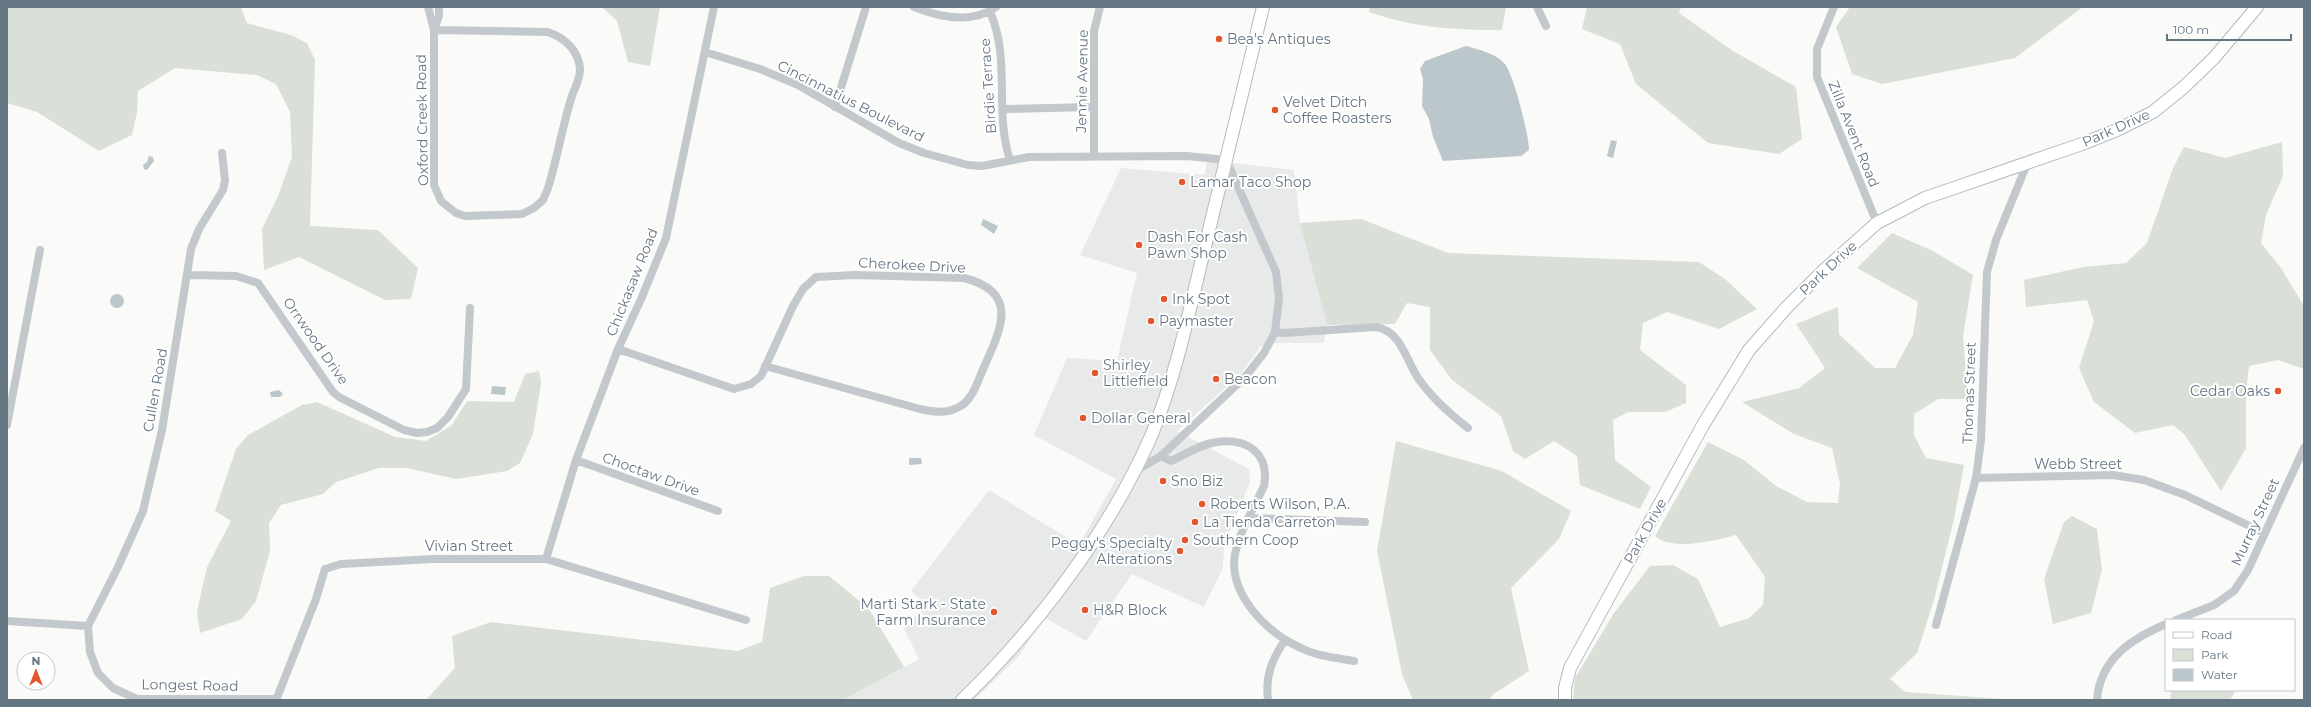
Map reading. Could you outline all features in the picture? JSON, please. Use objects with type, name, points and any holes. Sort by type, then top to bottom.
[{"type":"street","name":"Oxford Creek Road","points":[[428,7],[434,30],[433,163],[436,194],[447,207],[465,216],[522,214],[534,208],[543,200],[548,188],[571,97],[578,80],[580,69],[575,50],[557,35],[548,32],[434,30]]},
{"type":"street","name":"Oxford Creek Road","points":[[434,30],[439,16],[439,7]]},
{"type":"street","name":"Chickasaw Road","points":[[546,559],[576,460],[618,350],[666,238],[714,7]]},
{"type":"street","points":[[835,108],[848,59],[866,7]]},
{"type":"street","points":[[914,7],[943,16],[968,16],[993,9]]},
{"type":"street","name":"Jennie Avenue","points":[[1094,156],[1094,31],[1100,7]]},
{"type":"street","points":[[962,700],[1010,650],[1038,616],[1094,539],[1118,502],[1134,472],[1162,408],[1187,320],[1263,7]]},
{"type":"street","points":[[1537,7],[1546,26]]},
{"type":"street","name":"Zilla Avent Road","points":[[1834,7],[1817,49],[1817,76],[1877,224]]},
{"type":"street","name":"Park Drive","points":[[1565,700],[1565,688],[1570,668],[1703,425],[1749,350],[1790,303],[1877,224],[1925,198],[2027,164],[2117,130],[2153,112],[2184,87],[2214,58],[2257,7]]},
{"type":"street","name":"Birdie Terrace","points":[[993,9],[998,35],[1003,109],[1007,149],[1010,160]]},
{"type":"street","name":"Cincinnatius Boulevard","points":[[705,52],[760,69],[798,85],[835,108],[899,143],[949,161],[968,165],[982,166],[1029,157],[1187,156],[1226,160]]},
{"type":"street","points":[[1003,109],[1094,107]]},
{"type":"street","name":"Cullen Road","points":[[88,626],[118,567],[143,511],[162,430],[192,250],[199,229],[223,190],[225,180],[222,153]]},
{"type":"street","points":[[1134,472],[1160,456],[1245,377],[1264,353],[1275,332],[1279,298],[1276,272],[1226,160]]},
{"type":"street","name":"Thomas Street","points":[[1936,625],[1976,478],[1981,440],[1987,272],[1996,240],[2027,164]]},
{"type":"street","points":[[7,425],[40,250]]},
{"type":"street","name":"Orrwood Drive","points":[[189,275],[236,276],[258,283],[333,392],[339,397],[404,430],[417,433],[427,432],[437,428],[448,417],[466,389],[470,308]]},
{"type":"street","name":"Cherokee Drive","points":[[618,350],[734,389],[751,384],[761,376],[803,289],[816,277],[855,275],[964,278],[979,282],[987,288],[1001,307],[1002,318],[998,335],[970,398],[960,407],[950,411],[938,412],[920,410],[766,366]]},
{"type":"street","points":[[1275,332],[1291,333],[1376,327],[1387,330],[1396,338],[1418,378],[1450,413],[1468,428]]},
{"type":"street","points":[[1160,456],[1171,461],[1203,446],[1222,442],[1238,442],[1257,451],[1264,464],[1266,477],[1264,486],[1239,539],[1235,555],[1238,581],[1248,605],[1263,622],[1285,640],[1302,649],[1317,654],[1354,661]]},
{"type":"street","name":"Murray Street","points":[[2179,619],[2214,605],[2234,591],[2248,570],[2304,448]]},
{"type":"street","name":"Choctaw Drive","points":[[576,460],[718,511]]},
{"type":"street","name":"Webb Street","points":[[1976,478],[2113,475],[2144,480],[2185,495],[2264,533]]},
{"type":"street","points":[[1250,518],[1365,522]]},
{"type":"street","name":"Vivian Street","points":[[276,700],[316,600],[325,569],[341,564],[432,559],[546,559],[746,620]]},
{"type":"street","points":[[7,621],[88,626]]},
{"type":"street","points":[[2097,700],[2099,682],[2108,665],[2124,648],[2142,634],[2165,624]]},
{"type":"street","name":"Longest Road","points":[[88,626],[90,652],[98,673],[113,688],[136,698],[276,700]]},
{"type":"street","points":[[1268,700],[1267,678],[1272,658],[1285,640]]},
{"type":"shaded area","points":[[1208,160],[1294,170],[1300,222],[1327,325],[1324,343],[1277,343],[1260,347],[1240,375],[1177,431],[1249,469],[1250,482],[1224,546],[1223,568],[1204,607],[1132,574],[1086,641],[1045,618],[1018,657],[974,700],[843,700],[919,659],[904,629],[927,605],[911,591],[989,490],[1079,545],[1116,479],[1034,435],[1067,358],[1117,361],[1137,273],[1080,255],[1121,168],[1204,175]]},
{"type":"green space","points":[[7,7],[241,7],[247,23],[291,35],[307,43],[315,60],[310,226],[378,230],[418,268],[411,299],[385,300],[299,257],[264,270],[262,229],[278,196],[292,157],[290,112],[276,84],[257,75],[175,68],[138,91],[137,113],[132,135],[99,151],[37,112],[7,103]]},
{"type":"green space","points":[[602,7],[660,7],[650,66],[628,62],[617,21]]},
{"type":"green space","points":[[1370,7],[1506,7],[1502,30],[1451,29],[1418,25],[1402,22],[1369,12]]},
{"type":"green space","points":[[1587,7],[1681,7],[1679,13],[1733,51],[1796,87],[1802,139],[1779,154],[1708,143],[1636,84],[1620,44],[1582,29]]},
{"type":"green space","points":[[1850,7],[2083,7],[2015,58],[1882,84],[1852,74],[1836,27]]},
{"type":"green space","points":[[2282,142],[2283,176],[2266,215],[2261,243],[2281,268],[2304,306],[2304,369],[2278,360],[2249,366],[2246,393],[2246,448],[2221,491],[2185,435],[2173,425],[2135,433],[2094,402],[2079,368],[2094,321],[2087,300],[2026,307],[2024,280],[2083,267],[2126,263],[2147,243],[2173,168],[2184,147],[2225,158]]},
{"type":"green space","points":[[1361,219],[1448,253],[1699,262],[1725,279],[1757,309],[1719,329],[1667,312],[1643,323],[1640,350],[1686,385],[1686,403],[1665,412],[1628,412],[1613,420],[1615,460],[1651,487],[1640,509],[1580,485],[1577,456],[1554,441],[1525,459],[1513,451],[1501,416],[1452,380],[1430,350],[1430,307],[1407,303],[1395,324],[1327,325],[1300,223]]},
{"type":"green space","points":[[1892,233],[1933,251],[1973,275],[1963,336],[1968,399],[1938,399],[1914,414],[1914,435],[1926,458],[1964,465],[1954,519],[1934,600],[1917,653],[1890,679],[1905,692],[2017,700],[1573,700],[1575,678],[1614,613],[1650,566],[1673,565],[1698,579],[1720,627],[1749,618],[1763,605],[1765,577],[1736,535],[1706,542],[1683,544],[1663,541],[1655,536],[1708,442],[1744,460],[1776,486],[1807,502],[1838,503],[1840,484],[1832,448],[1794,434],[1742,402],[1799,388],[1825,368],[1796,324],[1838,307],[1839,334],[1875,368],[1895,368],[1913,335],[1918,302],[1857,268]]},
{"type":"green space","points":[[539,371],[541,383],[533,434],[520,463],[507,471],[456,479],[407,468],[379,468],[336,482],[323,494],[281,505],[269,523],[270,551],[256,601],[242,619],[200,633],[197,611],[207,567],[231,521],[215,511],[236,449],[248,435],[302,405],[317,402],[395,437],[426,441],[452,425],[467,401],[514,402],[525,374]]},
{"type":"green space","points":[[1396,441],[1502,471],[1571,511],[1559,539],[1511,588],[1529,671],[1492,695],[1490,700],[1413,700],[1402,674],[1377,551]]},
{"type":"green space","points":[[2072,516],[2097,529],[2102,570],[2091,613],[2053,624],[2044,579],[2064,522]]},
{"type":"green space","points":[[804,576],[829,576],[869,609],[904,667],[843,700],[426,700],[455,668],[452,636],[491,622],[738,651],[762,642],[770,588]]},
{"type":"green space","points":[[2171,691],[2235,691],[2230,700],[2170,700]]},
{"type":"water","points":[[1466,46],[1487,52],[1497,57],[1505,64],[1509,71],[1513,80],[1527,132],[1529,150],[1521,156],[1443,161],[1433,137],[1429,119],[1422,106],[1423,79],[1420,69],[1425,61]]},
{"type":"water","points":[[1611,140],[1617,141],[1613,158],[1607,156]]},
{"type":"water","points":[[149,156],[153,157],[154,161],[147,170],[144,169],[143,165],[147,162]]},
{"type":"water","points":[[983,219],[998,226],[994,234],[981,225]]},
{"type":"water","points":[[117,294],[122,296],[124,301],[122,306],[117,308],[112,306],[110,301],[112,296]]},
{"type":"water","points":[[492,386],[506,387],[505,395],[491,394]]},
{"type":"water","points":[[279,390],[283,394],[280,397],[271,397],[270,392]]},
{"type":"water","points":[[909,458],[921,458],[922,464],[909,465]]},
{"type":"place","name":"Bea's Antiques","points":[[1219,39]]},
{"type":"place","name":"Velvet Ditch Coffee Roasters","points":[[1275,110]]},
{"type":"place","name":"Lamar Taco Shop","points":[[1182,182]]},
{"type":"place","name":"Dash For Cash Pawn Shop","points":[[1139,245]]},
{"type":"place","name":"Ink Spot","points":[[1164,299]]},
{"type":"place","name":"Paymaster","points":[[1151,321]]},
{"type":"place","name":"Shirley Littlefield","points":[[1095,373]]},
{"type":"place","name":"Beacon","points":[[1216,379]]},
{"type":"place","name":"Cedar Oaks","points":[[2278,391]]},
{"type":"place","name":"Dollar General","points":[[1083,418]]},
{"type":"place","name":"Sno Biz","points":[[1163,481]]},
{"type":"place","name":"Roberts Wilson, P.A.","points":[[1202,504]]},
{"type":"place","name":"La Tienda Carreton","points":[[1195,522]]},
{"type":"place","name":"Southern Coop","points":[[1185,540]]},
{"type":"place","name":"Peggy's Specialty Alterations","points":[[1180,551]]},
{"type":"place","name":"H&R Block","points":[[1085,610]]},
{"type":"place","name":"Marti Stark - State Farm Insurance","points":[[994,612]]}]
